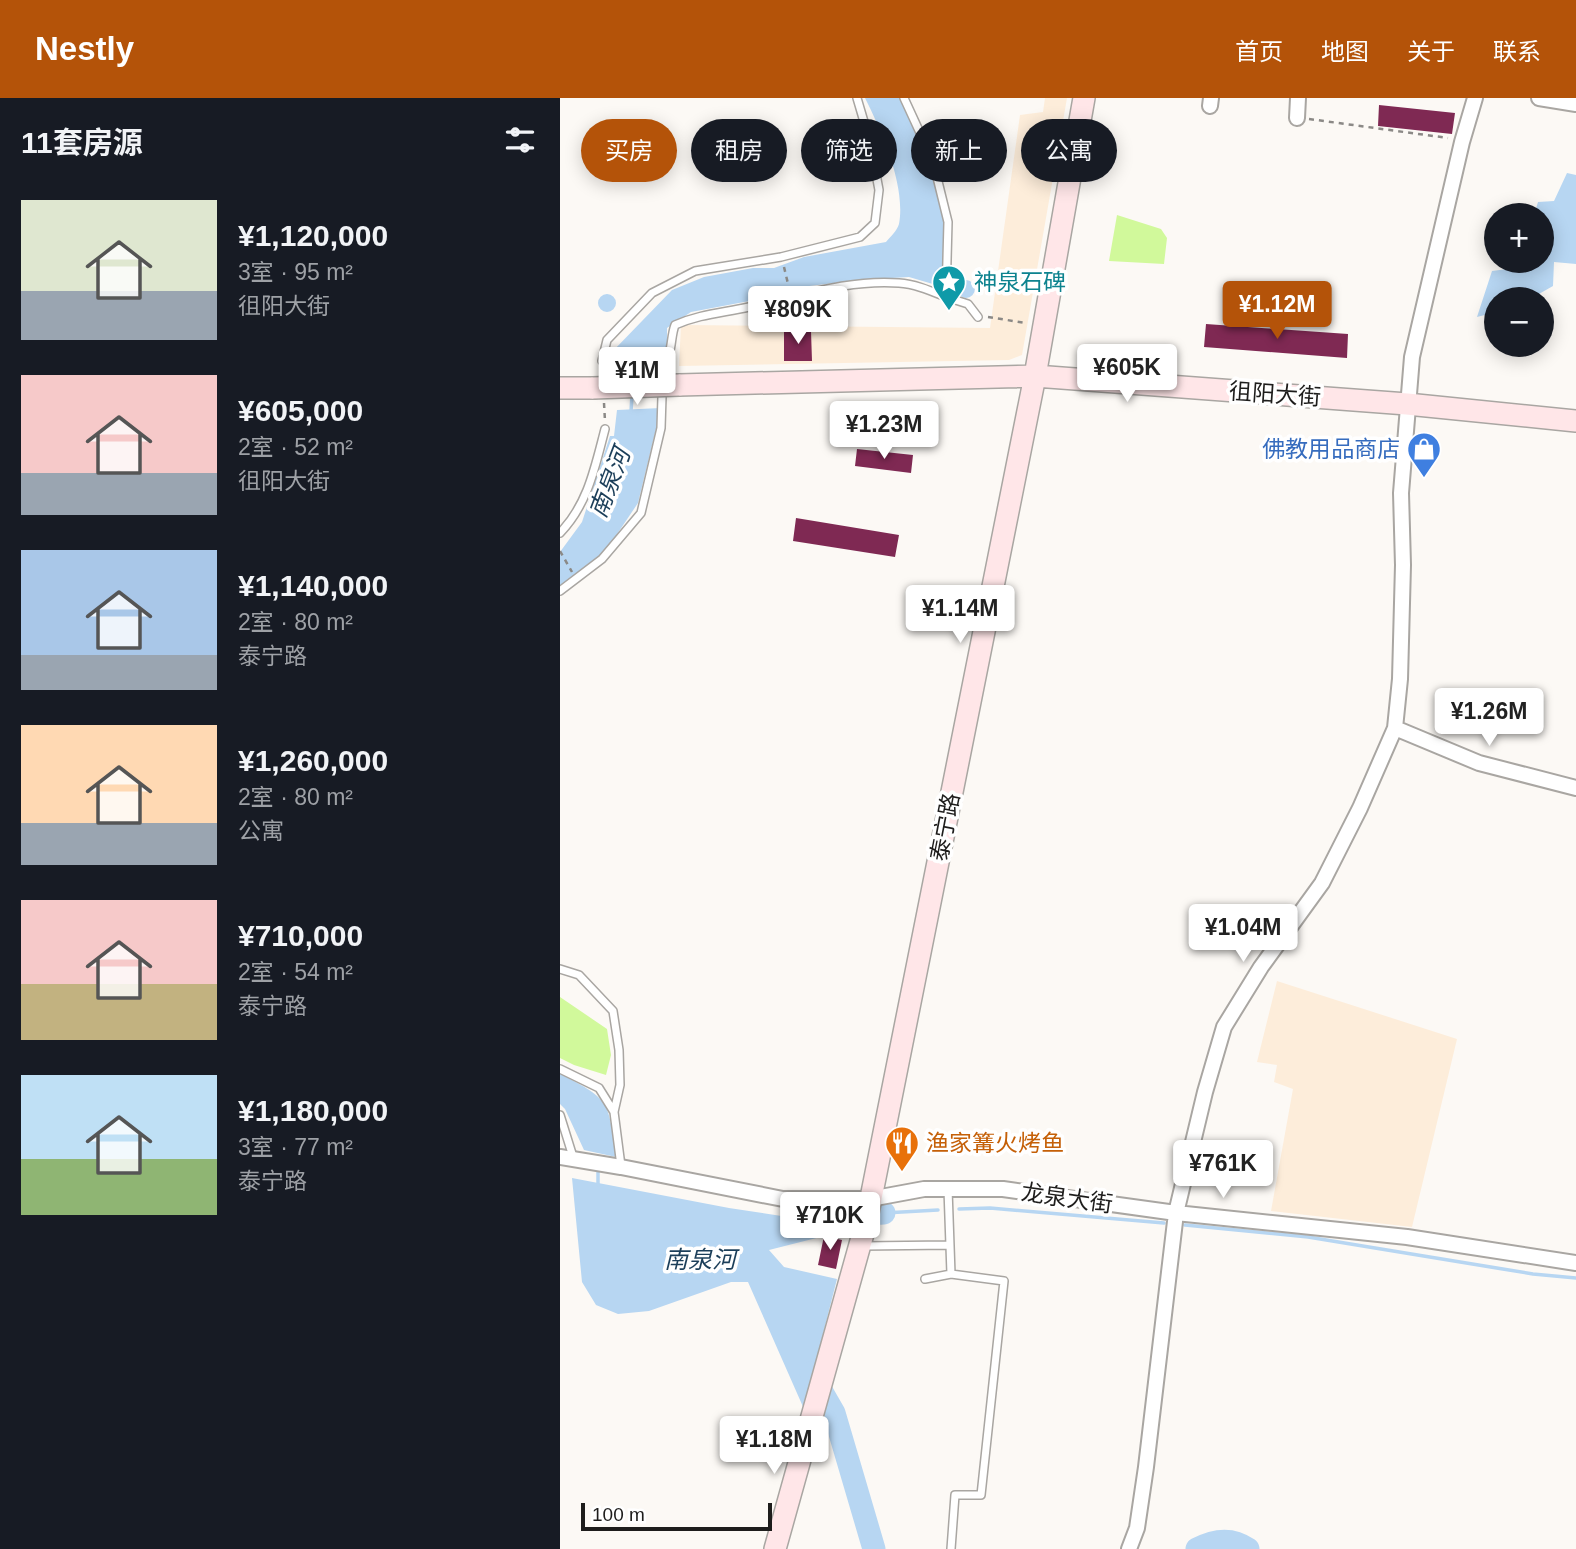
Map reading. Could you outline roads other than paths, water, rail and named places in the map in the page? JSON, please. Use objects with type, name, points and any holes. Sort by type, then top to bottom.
[{"type":"street","name":"泰宁路","points":[[775,1549],[866,1223],[1035,376],[1084,98]]},
{"type":"street","points":[[1297,118],[1298,98]]},
{"type":"street","points":[[1129,1549],[1137,1528],[1146,1467],[1175,1213],[1224,1027],[1261,967],[1322,883],[1360,808],[1395,728],[1400,679],[1403,565],[1401,493],[1412,357],[1462,142],[1475,98]]},
{"type":"street","points":[[1539,98],[1576,104]]},
{"type":"street","name":"徂阳大街","points":[[560,388],[1035,376],[1407,404],[1576,421]]},
{"type":"street","points":[[1395,728],[1479,763],[1576,789]]},
{"type":"street","name":"龙泉大街","points":[[567,1158],[783,1199],[870,1199],[924,1189],[1003,1189],[1175,1213],[1406,1237],[1576,1263]]},
{"type":"lane","points":[[602,361],[607,340],[652,293],[695,271],[781,257],[860,237],[875,223],[879,190],[870,142],[857,98]]},
{"type":"lane","points":[[904,98],[933,161],[948,222],[946,297]]},
{"type":"lane","points":[[560,591],[602,559],[641,513],[661,428],[663,365],[670,358],[670,338],[675,324],[695,316],[748,308],[820,290],[900,283],[968,304],[978,317]]},
{"type":"lane","points":[[560,533],[574,519],[585,498],[605,429]]},
{"type":"lane","points":[[560,969],[579,975],[613,1012],[619,1050],[620,1085],[614,1112],[621,1167]]},
{"type":"lane","points":[[560,1069],[599,1088],[614,1112]]},
{"type":"lane","points":[[560,1115],[567,1158]]},
{"type":"lane","points":[[948,1189],[951,1274]]},
{"type":"lane","points":[[860,1246],[950,1245]]},
{"type":"lane","points":[[925,1279],[951,1274],[1004,1281],[981,1495],[955,1495],[951,1549]]},
{"type":"water","points":[[865,98],[901,98],[911,122],[911,182],[934,182],[941,206],[946,246],[943,287],[909,277],[859,280],[801,287],[766,298],[691,312],[667,328],[667,368],[607,370],[612,352],[672,290],[704,277],[753,268],[774,268],[804,257],[886,242],[899,224],[897,119],[874,119]]},
{"type":"water","points":[[1567,173],[1576,175],[1576,264],[1554,262],[1554,203],[1538,203],[1554,201]]},
{"type":"water","points":[[1491,273],[1554,273],[1551,287],[1487,287]]},
{"type":"water","points":[[966,280],[972,283],[975,289],[972,295],[966,298],[960,295],[957,289],[960,283]]},
{"type":"water","points":[[607,294],[613,297],[616,303],[613,309],[607,312],[601,309],[598,303],[601,297]]},
{"type":"water","points":[[1484,296],[1484,315],[1477,317]]},
{"type":"water","points":[[661,408],[638,503],[605,552],[560,587],[560,552],[582,522],[610,436],[614,436],[617,410]]},
{"type":"water","points":[[560,1074],[590,1090],[604,1105],[611,1124],[616,1157],[584,1150],[565,1109],[560,1104]]},
{"type":"water","points":[[572,1178],[788,1217],[832,1215],[852,1218],[852,1229],[769,1250],[784,1267],[837,1279],[804,1409],[748,1282],[731,1282],[649,1311],[618,1314],[596,1305],[582,1282]]},
{"type":"waterway","points":[[953,286],[957,288]]},
{"type":"waterway","name":"南泉河","points":[[631,412],[632,395]]},
{"type":"waterway","name":"南泉河","points":[[598,1169],[598,1185]]},
{"type":"waterway","points":[[959,1209],[990,1208],[1164,1223]]},
{"type":"waterway","points":[[884,1213],[938,1210]]},
{"type":"waterway","points":[[807,1218],[884,1213]]},
{"type":"waterway","points":[[1185,1225],[1308,1237],[1533,1274],[1576,1278]]},
{"type":"waterway","name":"南泉河","points":[[811,1373],[834,1413],[874,1549]]},
{"type":"waterway","name":"南泉河","points":[[1197,1549],[1223,1541],[1248,1549]]},
{"type":"place","name":"神泉石碑","points":[[949,312]]},
{"type":"place","name":"佛教用品商店","points":[[1424,479]]},
{"type":"place","name":"渔家篝火烤鱼","points":[[902,1173]]}]
